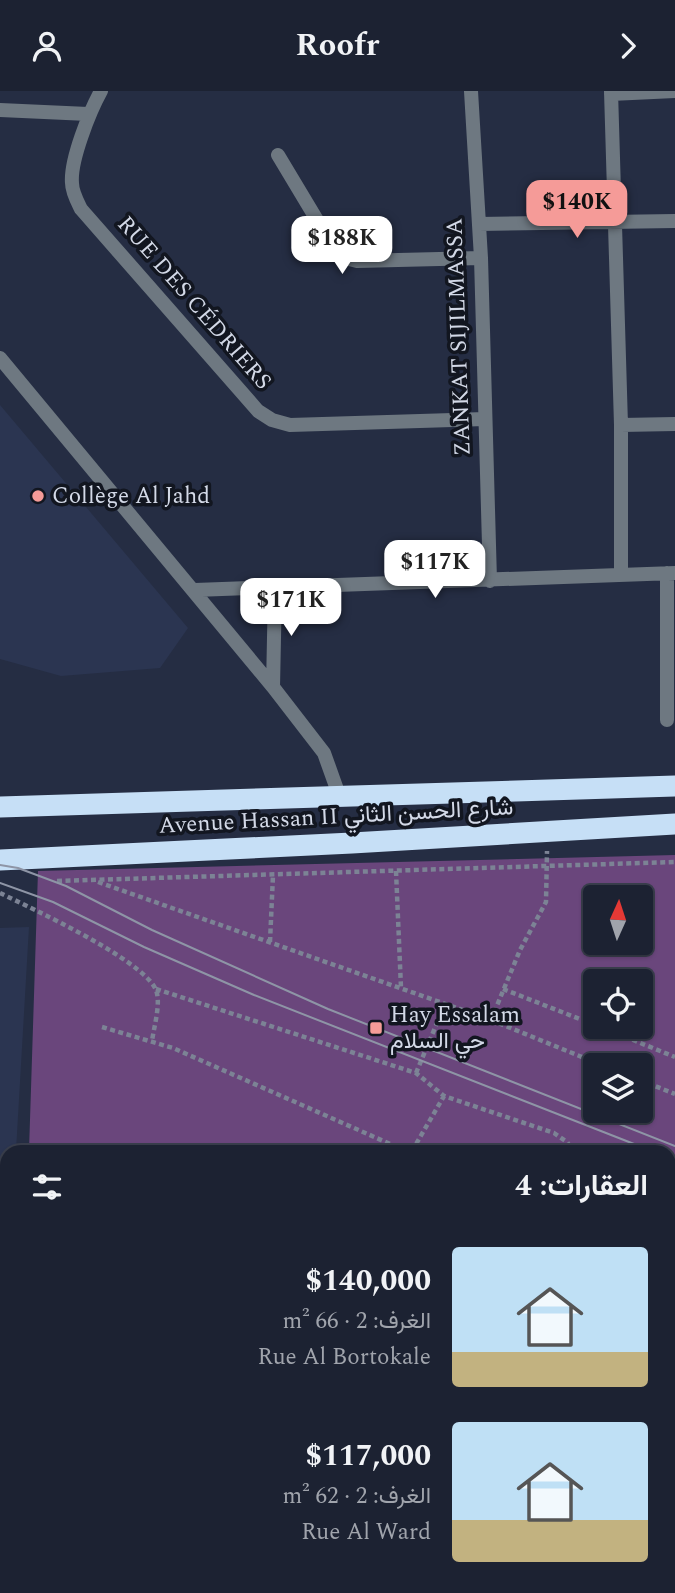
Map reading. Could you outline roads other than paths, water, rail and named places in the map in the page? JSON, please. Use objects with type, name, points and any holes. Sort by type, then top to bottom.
[{"type":"highway","name":"Avenue Hassan II شارع الحسن الثاني","points":[[0,807],[675,786]]},
{"type":"highway","name":"Avenue Hassan II شارع الحسن الثاني","points":[[0,860],[675,824]]},
{"type":"street","name":"RUE DES CÉDRIERS","points":[[101,91],[88,114],[71,180],[81,209],[250,403],[265,416],[290,425],[485,419]]},
{"type":"street","name":"ZANKAT SIJILMASSA","points":[[471,91],[481,258],[490,581]]},
{"type":"street","points":[[621,575],[621,425],[611,92],[675,91]]},
{"type":"street","points":[[0,110],[88,114]]},
{"type":"street","points":[[278,155],[329,243],[341,256],[357,261],[481,258]]},
{"type":"street","points":[[479,224],[675,221]]},
{"type":"street","points":[[0,358],[273,687],[324,753],[339,795]]},
{"type":"street","points":[[621,425],[675,424]]},
{"type":"street","points":[[195,590],[671,573],[667,720]]},
{"type":"street","points":[[273,687],[275,588]]},
{"type":"tram line","points":[[0,865],[18,868],[66,886],[152,930],[328,1009],[672,1145]]},
{"type":"tram line","points":[[0,883],[53,902],[144,947],[254,995],[637,1145]]},
{"type":"place","name":"Collège Al Jahd","points":[[38,496]]},
{"type":"place","name":"Hay Essalam حي السلام","points":[[376,1028]]}]
